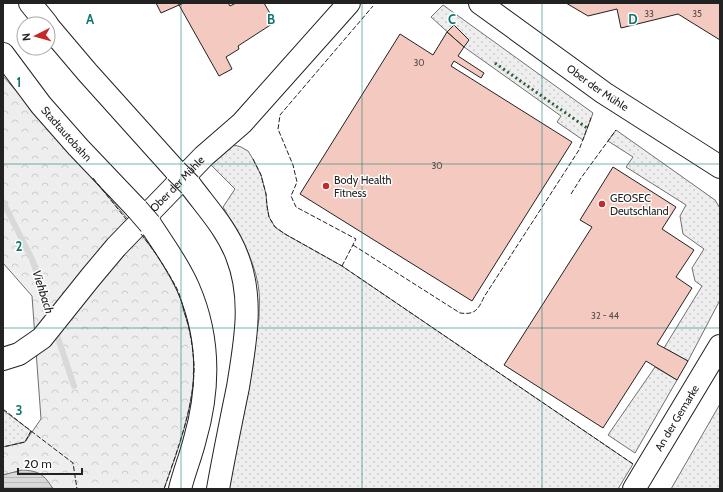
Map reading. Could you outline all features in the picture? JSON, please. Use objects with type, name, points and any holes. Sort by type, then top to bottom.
[{"type":"main road","points":[[30,3],[40,16]]},
{"type":"main road","name":"Ober der Mühle","points":[[3,359],[19,354],[42,338],[116,247],[204,156],[242,123],[349,3]]},
{"type":"main road","name":"Ober der Mühle","points":[[480,3],[604,93],[720,167]]},
{"type":"main road","points":[[56,36],[183,178],[226,233],[237,255],[243,273],[247,293],[248,310],[245,344],[218,489]]},
{"type":"main road","name":"Stadtautobahn","points":[[3,54],[41,105],[143,216],[178,266],[188,286],[196,308],[205,352],[206,370],[202,409],[196,438],[180,489]]},
{"type":"main road","name":"An der Gemarke","points":[[634,489],[720,346]]},
{"type":"green space","points":[[443,5],[593,113],[583,140],[557,122],[561,116],[464,47],[431,17]]},
{"type":"green space","points":[[3,76],[140,233],[164,265],[179,292],[192,345],[194,358],[193,381],[184,428],[164,489],[53,489],[52,487],[6,474],[3,475],[3,447],[25,442],[41,419],[32,296],[3,263]]},
{"type":"green space","points":[[616,130],[715,200],[720,208],[720,300],[688,361],[664,348],[702,286],[695,281],[692,268],[704,249],[683,234],[680,216],[686,205],[626,167],[633,157],[608,141]]},
{"type":"green space","points":[[234,145],[248,151],[261,175],[266,194],[269,217],[275,227],[342,266],[633,464],[618,489],[229,489],[259,319],[259,291],[254,268],[246,247],[223,207],[235,189],[211,165]]},
{"type":"green space","points":[[655,367],[677,380],[635,453],[608,435]]},
{"type":"green space","points":[[720,404],[720,489],[671,489]]},
{"type":"green space","points":[[3,410],[31,431],[25,442],[3,447]]},
{"type":"shaded area","points":[[22,470],[37,472],[47,480],[53,489],[3,489],[3,475]]},
{"type":"building","points":[[156,3],[178,3],[179,5],[161,13]]},
{"type":"building","points":[[184,3],[228,3],[230,6],[236,3],[264,3],[275,22],[238,46],[239,49],[226,57],[232,69],[219,76],[179,5]]},
{"type":"building","points":[[566,3],[720,3],[720,40],[678,14],[621,28],[617,9],[588,16]]},
{"type":"building","points":[[454,25],[469,40],[464,47],[447,32]]},
{"type":"building","points":[[447,32],[464,47],[458,56],[484,73],[481,78],[454,61],[451,66],[572,142],[472,301],[300,194],[400,34],[433,55]]},
{"type":"building","points":[[613,167],[676,207],[662,229],[694,250],[676,277],[692,288],[657,344],[688,361],[677,380],[646,361],[603,428],[504,365],[592,227],[580,220]]},
{"type":"waterway","name":"Viehbach","points":[[3,202],[32,259],[52,318]]},
{"type":"waterway","name":"Viehbach","points":[[55,329],[74,386]]},
{"type":"hedge","points":[[495,63],[587,128]]},
{"type":"fence","points":[[342,266],[356,239],[296,207],[291,196],[297,182],[293,165],[278,129],[280,115],[373,6]]},
{"type":"fence","points":[[353,245],[460,313],[475,311],[579,150],[591,118]]},
{"type":"fence","points":[[571,194],[616,130]]},
{"type":"fence","points":[[253,159],[261,175],[266,194],[269,217],[275,227],[342,266],[633,464]]},
{"type":"fence","points":[[93,178],[126,219]]},
{"type":"fence","points":[[141,234],[171,278],[181,299],[194,358],[192,395],[184,427],[164,489]]},
{"type":"fence","points":[[3,409],[31,431],[25,442],[3,447]]},
{"type":"fence","points":[[31,431],[73,463],[77,489]]},
{"type":"place","name":"Body Health Fitness","points":[[326,186]]},
{"type":"place","name":"GEOSEC Deutschland","points":[[602,204]]}]
